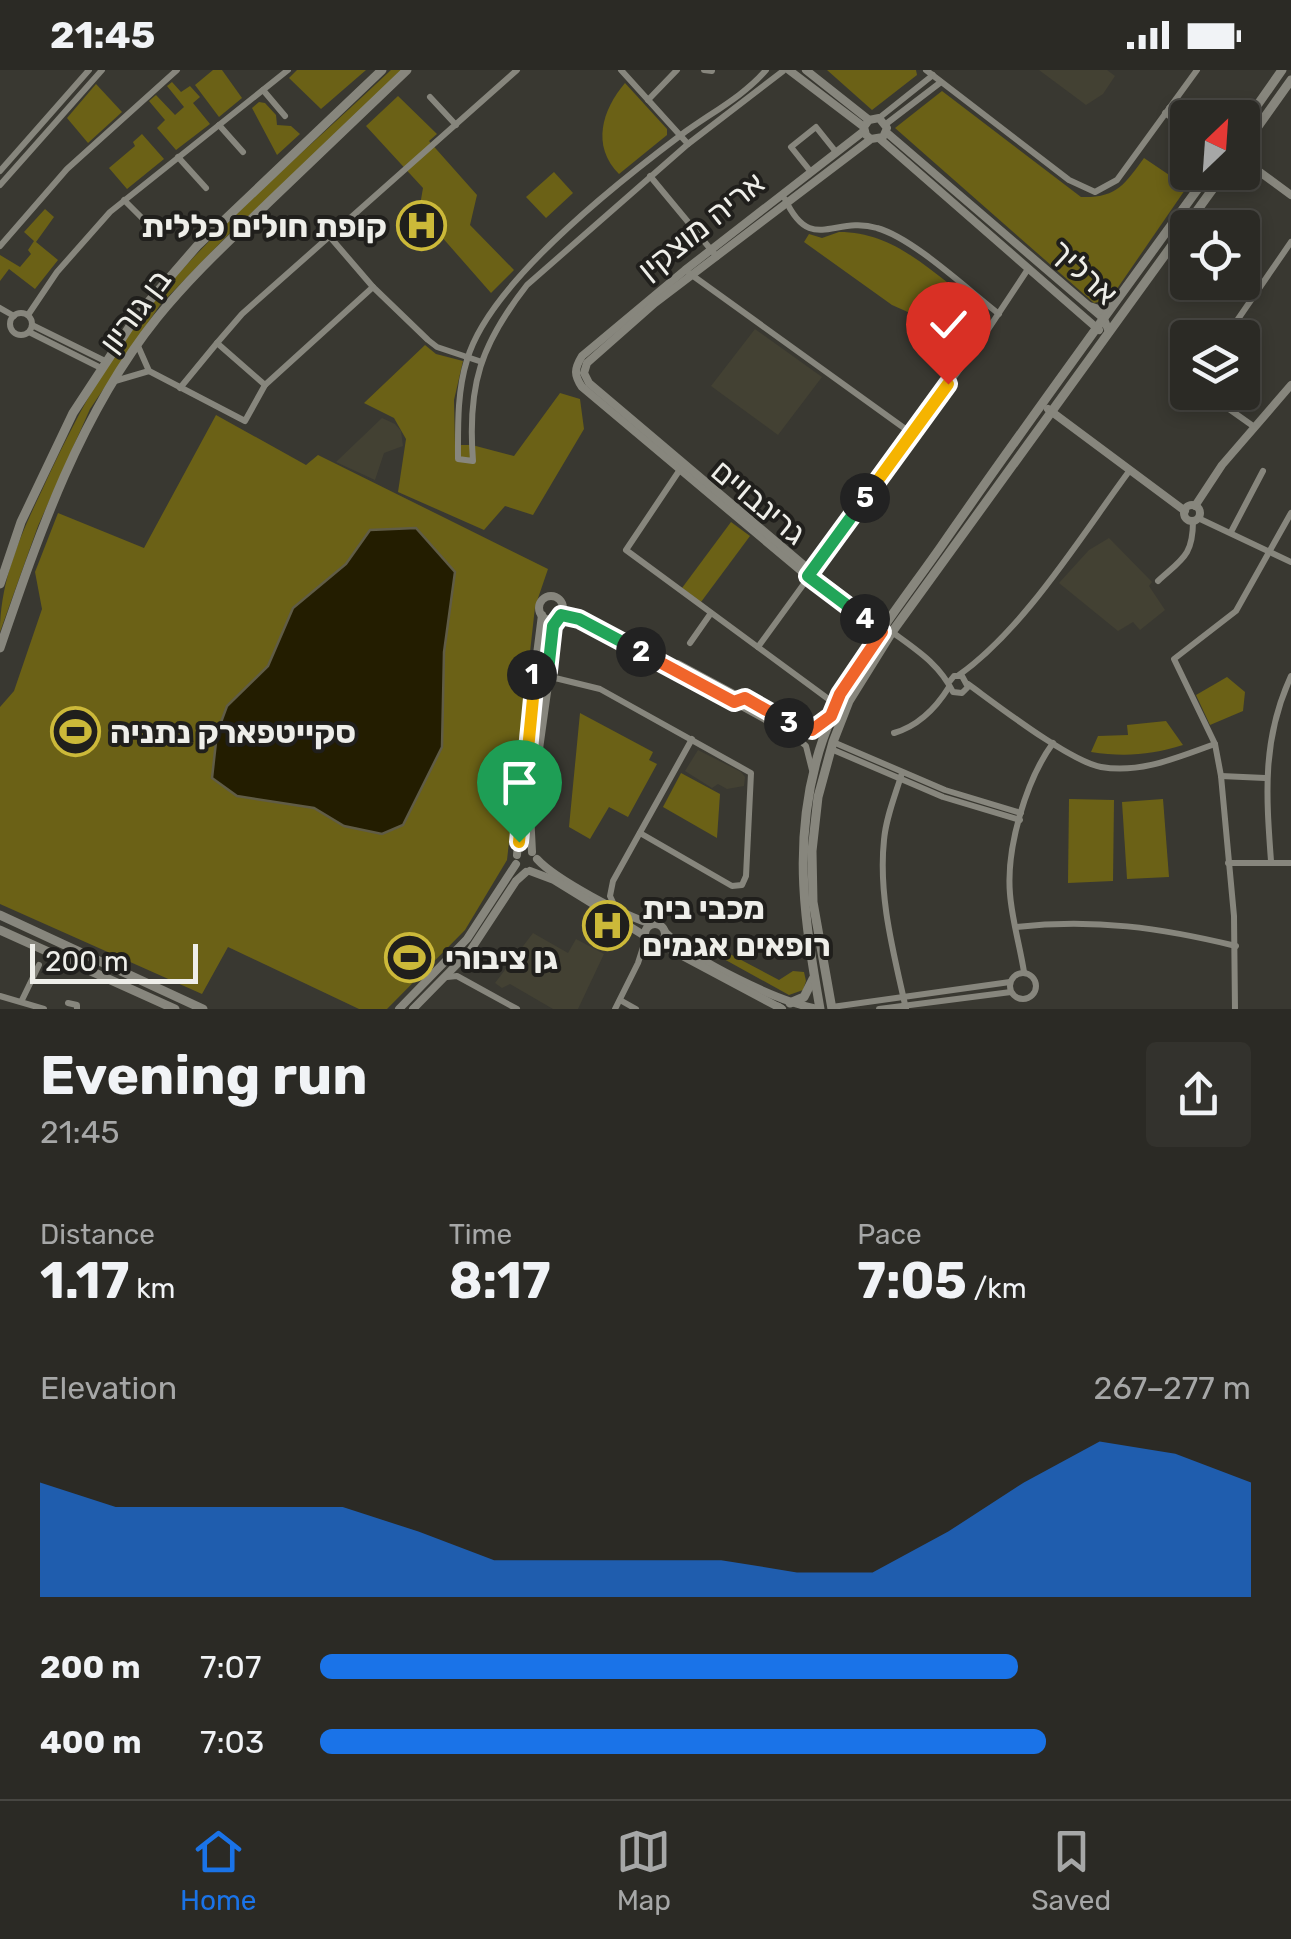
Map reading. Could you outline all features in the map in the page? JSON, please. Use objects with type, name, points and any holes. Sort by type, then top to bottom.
[{"type":"main road","name":"בן גוריון","points":[[0,584],[21,522],[73,412],[113,348],[198,246],[382,70]]},
{"type":"main road","name":"בן גוריון","points":[[0,648],[40,533],[91,421],[154,320],[198,270],[407,70]]},
{"type":"main road","points":[[1260,101],[1282,70]]},
{"type":"main road","points":[[1260,124],[1291,80]]},
{"type":"main road","points":[[826,1008],[812,868],[818,797],[832,746],[859,682],[886,630],[1041,404],[1197,190]]},
{"type":"main road","points":[[826,1008],[814,976],[801,866],[813,774],[840,694],[1213,190]]},
{"type":"main road","points":[[1091,308],[1100,310],[1115,304]]},
{"type":"main road","points":[[0,915],[204,1009]]},
{"type":"main road","points":[[0,930],[175,1009]]},
{"type":"main road","points":[[783,1007],[804,997],[814,976]]},
{"type":"street","points":[[0,171],[89,70]]},
{"type":"street","points":[[0,186],[102,70]]},
{"type":"street","points":[[0,246],[67,169],[177,70]]},
{"type":"street","points":[[30,329],[28,316],[56,272],[124,200],[288,70]]},
{"type":"street","points":[[180,388],[242,314],[517,70]]},
{"type":"street","points":[[622,70],[688,144]]},
{"type":"street","points":[[766,70],[596,205],[497,303],[467,358],[458,459],[473,461],[470,414],[479,362],[527,285],[688,144],[785,70]]},
{"type":"street","name":"ארליך","points":[[785,70],[875,129],[1096,329],[1109,332]]},
{"type":"street","name":"ארליך","points":[[806,70],[1104,318],[1109,332]]},
{"type":"street","points":[[930,72],[1070,180],[1095,192],[1118,180],[1197,70]]},
{"type":"street","name":"אריה מוצקין","points":[[714,253],[787,204],[875,129],[930,72]]},
{"type":"street","points":[[648,100],[678,74]]},
{"type":"street","name":"אריה מוצקין","points":[[575,366],[582,356],[714,253],[782,193],[941,82]]},
{"type":"street","points":[[263,90],[285,116]]},
{"type":"street","points":[[430,96],[456,124]]},
{"type":"street","points":[[220,124],[243,152]]},
{"type":"street","points":[[810,172],[791,147],[816,127],[836,152]]},
{"type":"street","points":[[178,157],[206,188]]},
{"type":"street","points":[[1260,172],[1291,194]]},
{"type":"street","points":[[650,176],[714,253]]},
{"type":"street","points":[[782,193],[800,225],[822,232],[841,226],[879,228],[916,250],[999,314]]},
{"type":"street","points":[[124,200],[156,232]]},
{"type":"street","points":[[330,237],[373,287],[437,346],[479,362]]},
{"type":"street","points":[[1237,320],[1291,242]]},
{"type":"street","points":[[758,647],[1028,269]]},
{"type":"street","points":[[689,273],[911,434]]},
{"type":"street","name":"אריה מוצקין","points":[[584,373],[587,362],[689,273]]},
{"type":"street","points":[[138,346],[149,371],[242,422],[264,385],[373,287]]},
{"type":"street","points":[[0,308],[12,319],[17,334],[30,329],[103,365]]},
{"type":"street","points":[[0,316],[28,316]]},
{"type":"street","points":[[216,343],[264,385]]},
{"type":"street","points":[[88,357],[113,348]]},
{"type":"street","points":[[88,357],[93,381]]},
{"type":"street","name":"גרינבויים","points":[[575,366],[575,376],[582,387],[682,466]]},
{"type":"street","points":[[114,382],[149,371]]},
{"type":"street","name":"גרינבויים","points":[[584,373],[588,383],[682,466],[810,573],[886,630]]},
{"type":"street","points":[[1185,511],[1195,506],[1222,464],[1291,385]]},
{"type":"street","points":[[1041,404],[1185,511],[1186,518],[1231,532],[1291,562]]},
{"type":"street","points":[[1230,410],[1253,426]]},
{"type":"street","points":[[682,466],[626,550],[827,698]]},
{"type":"street","points":[[942,700],[954,679],[974,666],[1042,590],[1130,470]]},
{"type":"street","points":[[1231,532],[1263,472]]},
{"type":"street","points":[[1158,581],[1187,554],[1200,511],[1195,506]]},
{"type":"street","points":[[1235,1009],[1236,946],[1221,776],[1215,744],[1175,664],[1178,655],[1228,620],[1272,551],[1291,512]]},
{"type":"street","points":[[413,1009],[488,928],[516,881],[536,866],[530,812],[563,603],[550,595],[540,603],[536,670]]},
{"type":"street","points":[[690,643],[711,613]]},
{"type":"street","points":[[542,615],[546,619],[558,617],[594,626],[734,702],[806,746],[813,774]]},
{"type":"street","points":[[886,630],[964,688],[1088,764],[1121,768],[1167,762],[1215,744]]},
{"type":"street","points":[[678,663],[808,731],[831,716]]},
{"type":"street","points":[[894,734],[910,729],[942,700],[964,688],[974,666]]},
{"type":"street","points":[[640,834],[732,886],[744,883],[751,773],[592,686],[549,678],[542,668],[536,670],[532,674],[517,859],[528,872],[554,880],[645,937],[783,1007],[826,1008],[903,995],[1011,987],[1027,998],[1029,1009]]},
{"type":"street","points":[[1271,861],[1265,778],[1271,732],[1291,676]]},
{"type":"street","points":[[534,683],[540,687],[549,678]]},
{"type":"street","points":[[954,679],[964,688]]},
{"type":"street","points":[[734,702],[745,698]]},
{"type":"street","points":[[616,908],[610,896],[613,881],[692,739]]},
{"type":"street","points":[[1027,998],[1036,992],[1036,981],[1024,972],[1010,872],[1028,784],[1053,743]]},
{"type":"street","points":[[832,746],[901,777],[1020,817]]},
{"type":"street","points":[[1221,776],[1265,778]]},
{"type":"street","points":[[901,777],[888,816],[883,857],[884,902],[905,1007]]},
{"type":"street","points":[[399,1009],[467,939],[524,850],[549,870],[616,908],[660,925],[685,948],[783,1007]]},
{"type":"street","points":[[1228,863],[1291,863]]},
{"type":"street","points":[[590,893],[613,881]]},
{"type":"street","points":[[1016,927],[1074,922],[1132,925],[1236,946]]},
{"type":"street","points":[[615,1009],[652,924]]},
{"type":"street","points":[[638,963],[665,932]]},
{"type":"street","points":[[462,960],[461,972],[469,982]]},
{"type":"street","points":[[22,1000],[39,965]]},
{"type":"street","points":[[1011,987],[1014,976],[1024,972]]},
{"type":"street","points":[[445,978],[457,976],[517,1009]]},
{"type":"street","points":[[879,1009],[1011,987]]},
{"type":"street","points":[[0,996],[44,1009]]},
{"type":"street","points":[[620,1000],[636,1009]]},
{"type":"street","points":[[68,1003],[77,1005],[77,1009]]},
{"type":"shaded area","points":[[213,70],[222,70],[242,98],[219,117],[195,85]]},
{"type":"shaded area","points":[[297,70],[366,70],[321,109],[289,78]]},
{"type":"shaded area","points":[[391,70],[403,70],[160,305],[90,409],[38,526],[0,632],[8,576],[27,523],[80,414],[123,342],[156,299],[212,239]]},
{"type":"shaded area","points":[[827,70],[916,70],[917,75],[872,110]]},
{"type":"shaded area","points":[[1039,70],[1107,70],[1115,76],[1103,94],[1086,105]]},
{"type":"shaded area","points":[[172,82],[181,92],[190,86],[200,97],[193,103],[210,124],[176,150],[157,128],[165,120],[149,101],[156,95],[175,115],[184,107],[167,86]]},
{"type":"shaded area","points":[[625,83],[667,129],[667,135],[619,174],[605,152],[603,128],[610,105]]},
{"type":"shaded area","points":[[96,84],[122,112],[88,143],[67,118]]},
{"type":"shaded area","points":[[942,91],[1081,197],[1103,195],[1118,188],[1144,158],[1170,176],[1170,190],[1185,190],[1110,299],[1094,303],[895,128]]},
{"type":"shaded area","points":[[398,96],[437,134],[429,141],[477,195],[470,225],[514,270],[491,293],[419,211],[423,188],[366,126]]},
{"type":"shaded area","points":[[259,102],[276,115],[277,125],[291,126],[300,134],[277,155],[252,108]]},
{"type":"shaded area","points":[[142,134],[164,159],[127,189],[109,168],[135,146],[133,142]]},
{"type":"shaded area","points":[[554,172],[573,193],[546,218],[526,197]]},
{"type":"shaded area","points":[[45,209],[54,217],[36,242],[58,260],[35,289],[9,269],[0,281],[0,255],[20,267],[31,254],[28,250],[34,241],[24,232]]},
{"type":"shaded area","points":[[839,232],[886,242],[952,286],[928,321],[892,305],[804,242],[809,234],[822,238]]},
{"type":"shaded area","points":[[755,329],[822,377],[778,435],[711,386]]},
{"type":"shaded area","points":[[425,345],[436,354],[463,361],[454,400],[455,445],[472,445],[514,456],[560,393],[580,399],[584,429],[533,515],[505,506],[484,530],[398,492],[406,439],[394,418],[364,403]]},
{"type":"shaded area","points":[[216,415],[306,465],[318,455],[548,569],[535,607],[507,860],[465,930],[387,1009],[359,1009],[228,947],[202,994],[0,904],[0,707],[14,691],[42,609],[35,572],[58,513],[144,548]]},
{"type":"shaded area","points":[[382,418],[401,431],[403,446],[384,453],[375,480],[336,462]]},
{"type":"shaded area","points":[[731,522],[750,536],[701,602],[682,588]]},
{"type":"shaded area","points":[[416,528],[455,572],[444,652],[442,747],[403,825],[382,834],[344,826],[314,808],[237,796],[212,778],[217,733],[227,706],[268,666],[293,608],[346,564],[370,530]]},
{"type":"shaded area","points":[[1109,538],[1152,582],[1149,586],[1165,610],[1140,630],[1133,622],[1118,631],[1059,583],[1089,550]]},
{"type":"shaded area","points":[[1227,677],[1245,692],[1243,711],[1210,725],[1196,695]]},
{"type":"shaded area","points":[[580,713],[653,752],[649,760],[657,764],[628,817],[609,807],[590,839],[569,827]]},
{"type":"shaded area","points":[[1166,721],[1183,745],[1137,754],[1091,752],[1098,736],[1128,735],[1127,725]]},
{"type":"shaded area","points":[[698,750],[741,772],[744,786],[727,789],[718,784],[712,788],[685,771]]},
{"type":"shaded area","points":[[681,773],[720,794],[717,838],[663,807]]},
{"type":"shaded area","points":[[1069,799],[1114,800],[1113,881],[1068,883]]},
{"type":"shaded area","points":[[1163,799],[1169,877],[1127,879],[1122,802]]},
{"type":"shaded area","points":[[533,933],[568,953],[576,939],[604,954],[578,1009],[553,1009],[510,984],[502,988],[495,983]]},
{"type":"shaded area","points":[[728,953],[779,980],[793,971],[804,972],[803,990],[789,995],[722,958]]},
{"type":"place","name":"קופת חולים כללית","points":[[422,226]]},
{"type":"place","name":"סקייטפארק נתניה","points":[[75,732]]},
{"type":"place","name":"מכבי בית רופאים אגמים","points":[[607,926]]},
{"type":"place","name":"גן ציבורי","points":[[410,958]]},
{"type":"route","points":[[519,842],[534,688],[532,674],[539,668],[548,671],[553,626],[561,615],[594,626],[734,702],[745,698],[804,730],[824,724],[882,632],[808,576],[948,384]]}]
